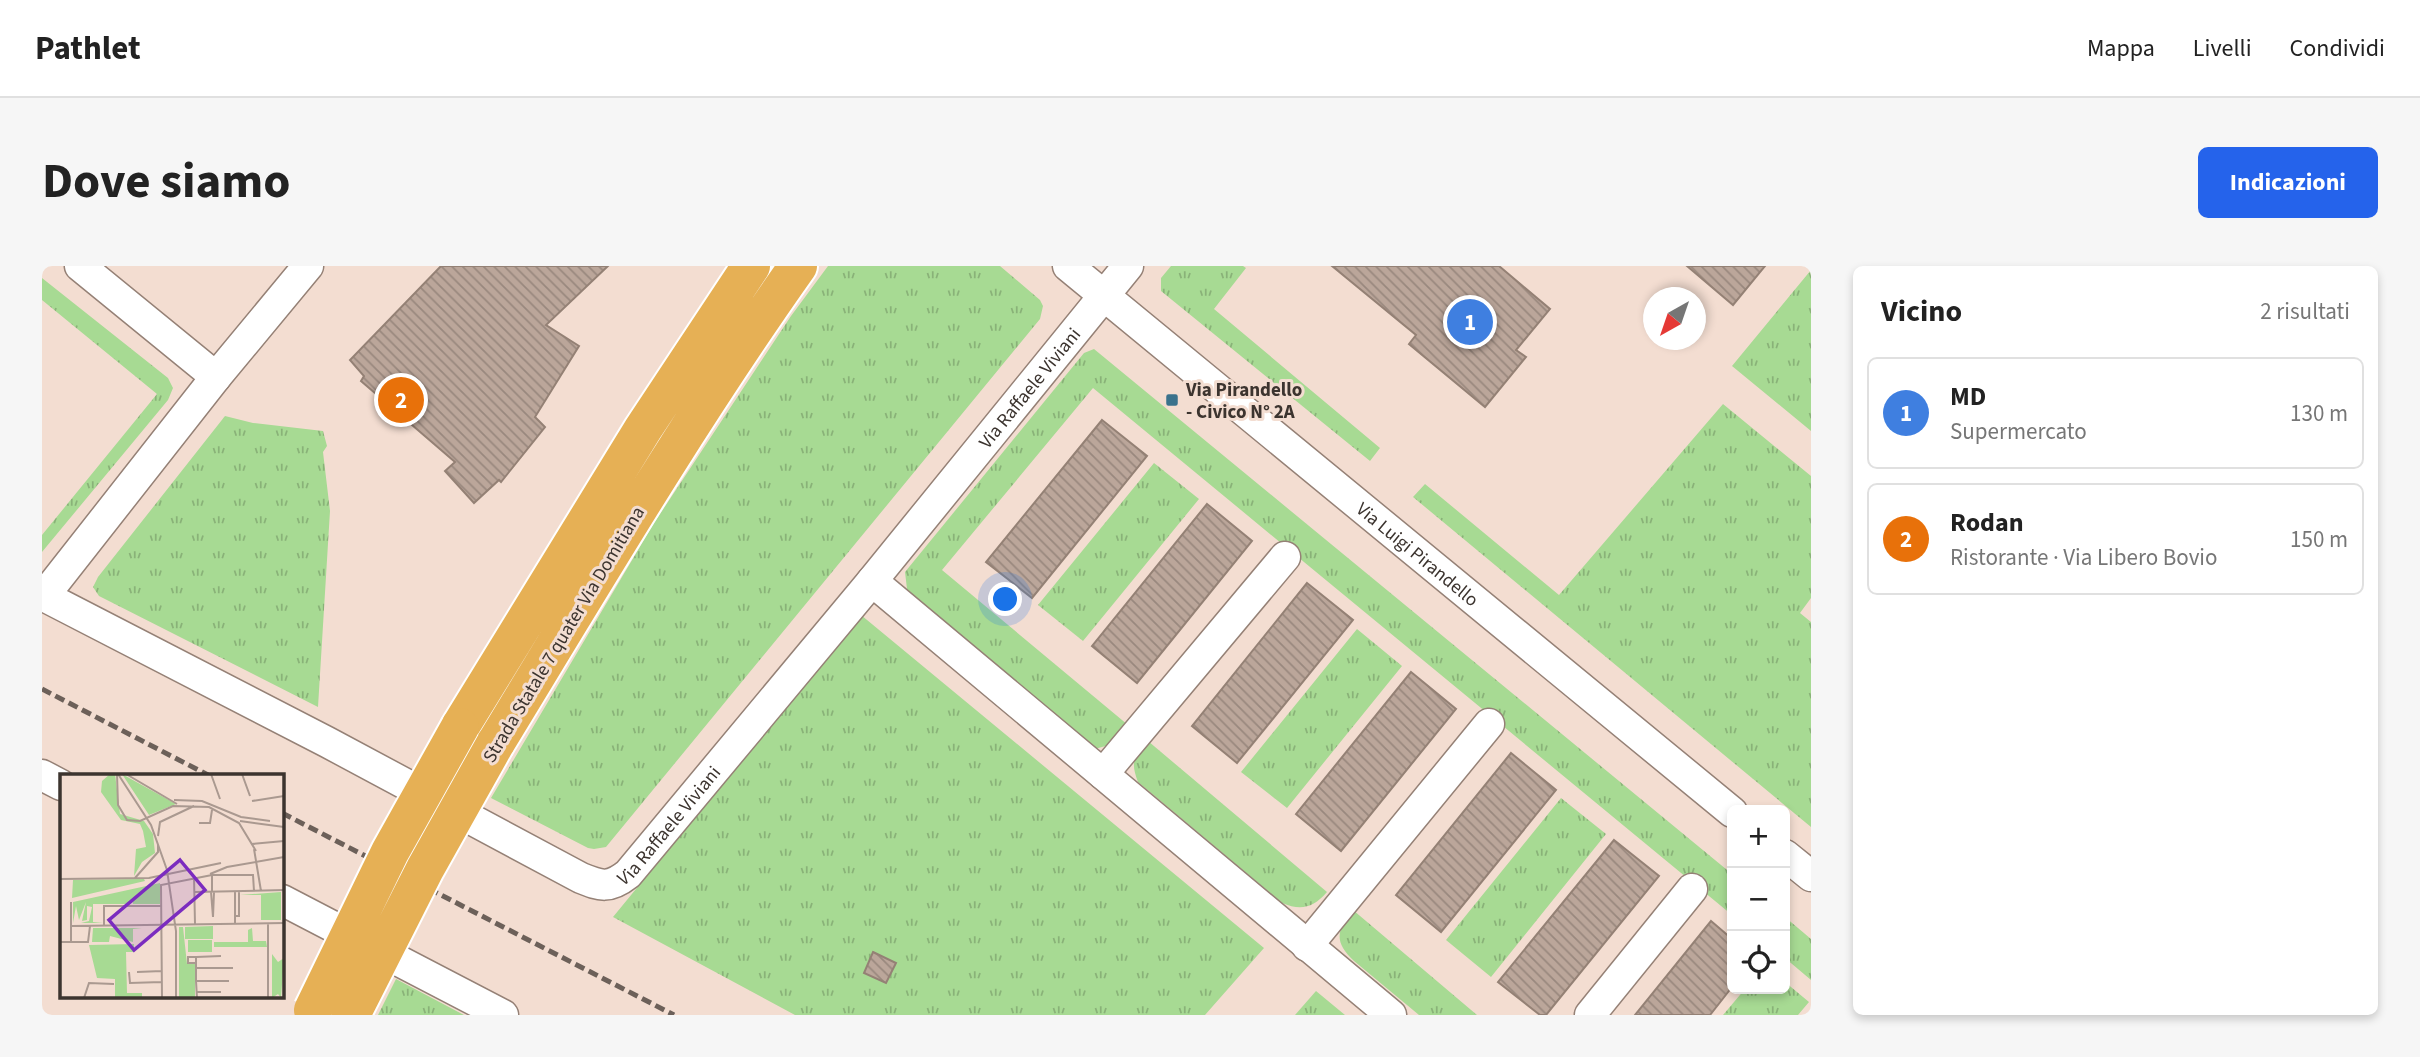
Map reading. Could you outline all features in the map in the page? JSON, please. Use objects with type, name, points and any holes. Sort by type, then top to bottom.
[{"type":"highway","name":"Strada Statale 7 quater Via Domitiana","points":[[311,1012],[390,852],[460,727],[643,429],[751,266]]},
{"type":"highway","name":"Strada Statale 7 quater Via Domitiana","points":[[351,1015],[425,869],[495,744],[620,537],[745,342],[798,266]]},
{"type":"street","points":[[80,266],[216,377]]},
{"type":"street","points":[[43,595],[308,266]]},
{"type":"street","name":"Via Luigi Pirandello","points":[[1068,266],[1727,808]]},
{"type":"street","name":"Via Raffaele Viviani","points":[[43,595],[327,742],[580,878],[606,886],[628,874],[872,581],[1128,266]]},
{"type":"street","points":[[1103,774],[1285,557]]},
{"type":"street","points":[[872,581],[1391,1015]]},
{"type":"street","points":[[1307,946],[1489,724]]},
{"type":"street","points":[[42,775],[60,784]]},
{"type":"street","points":[[1790,859],[1811,876]]},
{"type":"street","points":[[1590,1015],[1692,889]]},
{"type":"street","points":[[284,901],[503,1015]]},
{"type":"green space","points":[[828,266],[1000,266],[1040,300],[1043,306],[1040,319],[606,847],[588,848],[491,798],[654,523],[791,316]]},
{"type":"green space","points":[[1171,266],[1246,268],[1214,309],[1380,448],[1370,461],[1161,291],[1161,278]]},
{"type":"green space","points":[[1811,270],[1811,431],[1732,366]]},
{"type":"green space","points":[[42,278],[168,378],[173,388],[168,400],[42,552],[42,535],[157,394],[42,300]]},
{"type":"green space","points":[[1094,349],[1727,870],[1727,911],[1093,388],[942,570],[1128,725],[1109,745],[1095,749],[913,598],[907,589],[905,572],[1084,353]]},
{"type":"green space","points":[[1723,404],[1811,476],[1811,598],[1800,613],[1811,622],[1811,827],[1790,810],[1790,805],[1784,805],[1413,497],[1425,484],[1559,595]]},
{"type":"green space","points":[[225,416],[253,423],[323,431],[327,446],[323,452],[330,511],[318,707],[99,596],[93,587],[98,577]]},
{"type":"green space","points":[[1154,463],[1199,499],[1083,641],[1038,605]]},
{"type":"green space","points":[[861,615],[1264,948],[1205,1015],[795,1015],[613,917]]},
{"type":"green space","points":[[1357,629],[1402,666],[1287,808],[1241,772]]},
{"type":"green space","points":[[1148,741],[1327,892],[1312,905],[1295,907],[1282,903],[1138,782],[1134,764],[1139,751]]},
{"type":"green space","points":[[1561,798],[1606,834],[1491,977],[1446,940]]},
{"type":"green space","points":[[1353,910],[1477,1015],[1419,1015],[1354,961],[1340,941],[1343,924]]},
{"type":"green space","points":[[1790,921],[1811,939],[1811,980],[1790,962]]},
{"type":"green space","points":[[396,979],[464,1015],[378,1015]]},
{"type":"green space","points":[[1790,986],[1809,1002],[1798,1015],[1723,1015],[1741,994],[1790,994]]},
{"type":"green space","points":[[1316,991],[1345,1015],[1295,1015]]},
{"type":"building","points":[[441,266],[608,266],[546,325],[579,346],[535,417],[545,427],[501,482],[499,480],[474,503],[445,471],[455,462],[361,381],[364,376],[350,360]]},
{"type":"building","points":[[1332,266],[1499,266],[1550,309],[1516,350],[1526,357],[1485,407],[1409,344],[1416,335]]},
{"type":"building","points":[[1687,266],[1765,266],[1733,305]]},
{"type":"building","points":[[1102,420],[1147,456],[1032,598],[986,562]]},
{"type":"building","points":[[1207,504],[1252,541],[1137,683],[1092,646]]},
{"type":"building","points":[[1307,583],[1353,620],[1237,763],[1192,726]]},
{"type":"building","points":[[1411,672],[1456,709],[1341,851],[1296,814]]},
{"type":"building","points":[[1511,753],[1556,790],[1441,932],[1396,895]]},
{"type":"building","points":[[1614,840],[1659,876],[1546,1015],[1540,1015],[1498,982]]},
{"type":"building","points":[[1711,921],[1727,935],[1727,993],[1710,1015],[1635,1015]]},
{"type":"building","points":[[873,952],[896,963],[886,983],[864,973]]},
{"type":"railway","points":[[42,689],[206,774]]},
{"type":"railway","points":[[284,814],[674,1015]]},
{"type":"place","name":"MD","points":[[1470,322]]},
{"type":"place","name":"Rodan","points":[[401,400]]},
{"type":"place","name":"Via Pirandello - Civico N° 2A","points":[[1172,400]]}]
